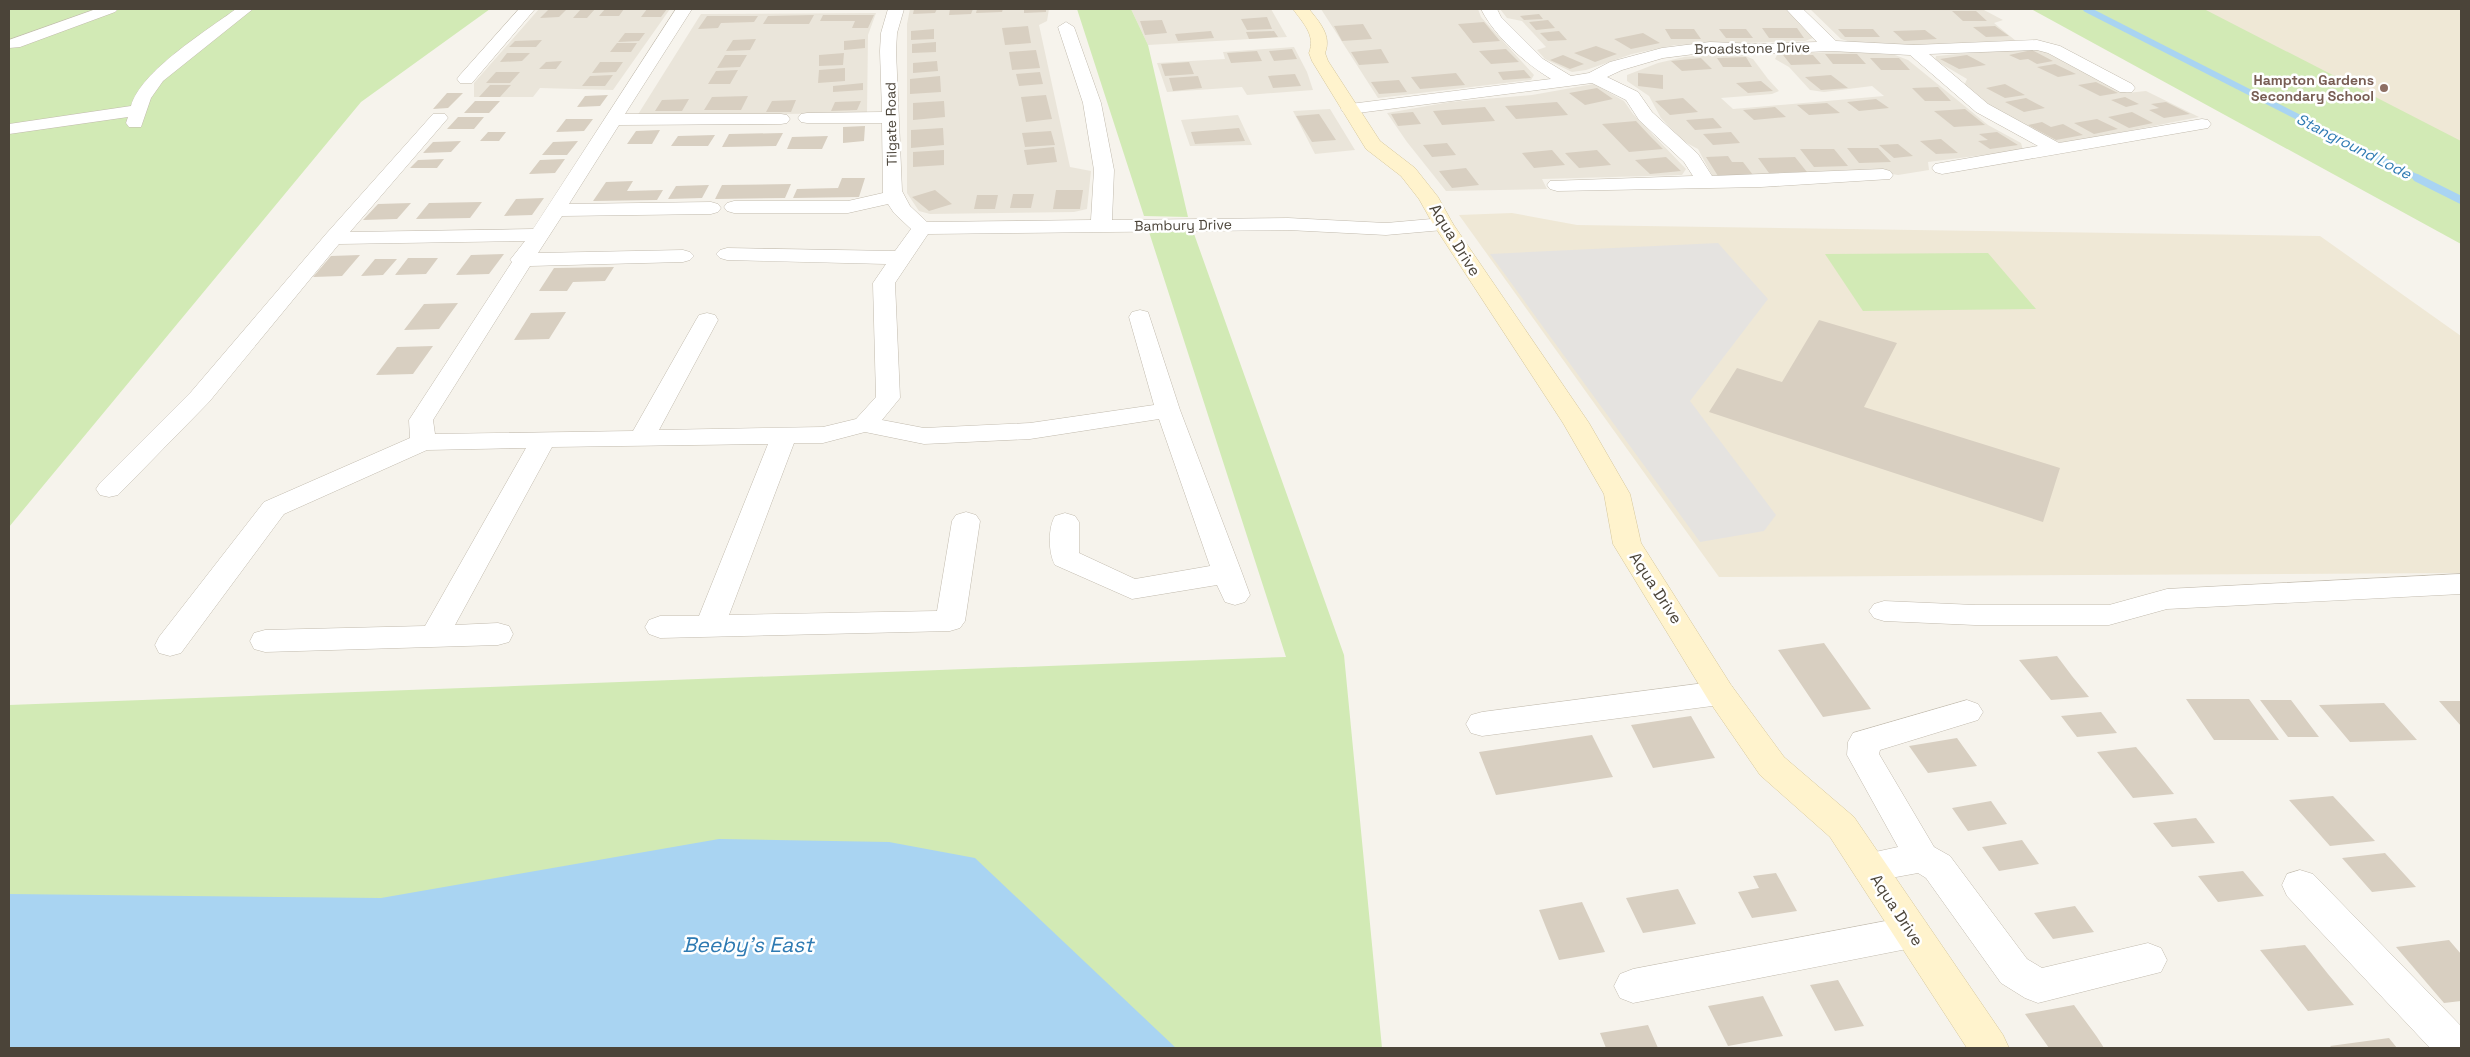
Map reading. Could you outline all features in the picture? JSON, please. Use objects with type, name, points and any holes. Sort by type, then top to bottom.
[{"type":"street","points":[[14,44],[110,9]]},
{"type":"street","points":[[9,129],[136,117],[142,98],[157,76],[245,9]]},
{"type":"street","points":[[466,79],[527,9]]},
{"type":"street","points":[[423,442],[421,420],[521,260],[684,9]]},
{"type":"street","name":"Tilgate Road","points":[[893,197],[888,50],[889,34],[896,9]]},
{"type":"street","name":"Aqua Drive","points":[[1301,9],[1320,39],[1321,46],[1317,53],[1320,61],[1373,145],[1408,172],[1421,188],[1442,224],[1576,423],[1617,494],[1627,544],[1680,626],[1720,694],[1772,766],[1842,826],[1989,1048]]},
{"type":"street","points":[[1489,9],[1494,19],[1537,63],[1568,82]]},
{"type":"street","points":[[1794,9],[1832,46]]},
{"type":"street","points":[[1066,27],[1092,104],[1104,170],[1101,226]]},
{"type":"street","name":"Broadstone Drive","points":[[2009,32],[2027,45]]},
{"type":"street","name":"Broadstone Drive","points":[[1350,109],[1568,82],[1594,77],[1616,66],[1662,53],[1710,47],[1756,49],[1832,46],[1914,50],[2027,45],[2054,49],[2126,88]]},
{"type":"street","points":[[1914,50],[1982,108],[2057,149]]},
{"type":"street","points":[[1594,77],[1632,96],[1645,116],[1691,158],[1706,181]]},
{"type":"street","points":[[807,118],[891,117]]},
{"type":"street","points":[[109,488],[200,397],[333,238],[439,118]]},
{"type":"street","points":[[612,120],[781,119]]},
{"type":"street","points":[[1942,168],[2202,124]]},
{"type":"street","points":[[1558,185],[1883,175]]},
{"type":"street","points":[[734,208],[848,207],[893,197],[901,209],[922,228],[884,283],[888,398],[865,424]]},
{"type":"street","points":[[554,210],[711,208]]},
{"type":"street","name":"Bambury Drive","points":[[922,228],[1288,224],[1386,229],[1442,224]]},
{"type":"street","points":[[333,238],[538,235]]},
{"type":"street","points":[[727,254],[901,258]]},
{"type":"street","points":[[521,260],[683,256]]},
{"type":"street","points":[[1064,522],[1065,558],[1132,589],[1231,584],[1168,410],[1140,317]]},
{"type":"street","points":[[642,438],[708,320]]},
{"type":"street","points":[[170,644],[274,508],[423,442],[784,434],[823,435],[865,424],[924,436],[934,436],[1030,431],[1168,410]]},
{"type":"street","points":[[710,626],[784,434]]},
{"type":"street","points":[[434,636],[544,439]]},
{"type":"street","points":[[660,627],[950,621],[966,521]]},
{"type":"street","points":[[1884,611],[1975,615],[2109,615],[2167,600],[2461,584]]},
{"type":"street","points":[[265,641],[498,634]]},
{"type":"street","points":[[1482,724],[1720,694]]},
{"type":"street","points":[[1967,712],[1864,742],[1863,755],[1922,857],[1938,867],[2014,971],[2038,986],[2148,960]]},
{"type":"street","points":[[1869,867],[1922,857]]},
{"type":"street","points":[[2300,885],[2456,1048]]},
{"type":"street","points":[[1633,986],[1912,932]]},
{"type":"shaded area","points":[[539,9],[670,9],[613,90],[540,88],[533,97],[474,97],[474,83]]},
{"type":"shaded area","points":[[910,9],[1049,9],[1047,21],[1039,25],[1070,167],[1091,171],[1087,209],[1074,212],[930,214],[919,211],[907,193],[907,24]]},
{"type":"shaded area","points":[[1131,9],[1271,9],[1287,37],[1148,45]]},
{"type":"shaded area","points":[[1321,9],[1478,9],[1481,17],[1534,75],[1531,80],[1378,98]]},
{"type":"shaded area","points":[[1500,9],[1787,9],[1813,38],[1805,41],[1675,45],[1632,54],[1586,70],[1572,72],[1545,59],[1537,50],[1546,47],[1522,21],[1507,18]]},
{"type":"shaded area","points":[[1810,9],[1982,9],[2003,20],[1994,23],[2016,41],[1912,46],[1857,44],[1841,39]]},
{"type":"shaded area","name":"Hampton Gardens Secondary School","points":[[2154,9],[2461,9],[2461,167]]},
{"type":"shaded area","points":[[876,13],[868,35],[867,113],[637,116],[701,14]]},
{"type":"shaded area","points":[[1294,47],[1307,72],[1313,90],[1247,95],[1242,87],[1167,92],[1157,63],[1225,59],[1223,52]]},
{"type":"shaded area","points":[[2029,48],[2043,51],[2127,93],[2146,91],[2199,117],[2067,143],[2048,140],[1978,98],[1964,86],[1967,79],[1935,60],[1936,56]]},
{"type":"shaded area","points":[[1852,52],[1895,55],[1908,60],[1988,125],[2021,143],[2023,150],[1928,162],[1929,170],[1898,175],[1880,172],[1727,178],[1712,175],[1698,149],[1683,141],[1661,118],[1649,96],[1627,81],[1627,75],[1658,63],[1684,57],[1740,54],[1753,59],[1779,91],[1772,94],[1721,98],[1733,109],[1884,96],[1872,86],[1824,92],[1810,90],[1789,67],[1775,59],[1778,53]]},
{"type":"shaded area","points":[[1594,84],[1624,101],[1633,114],[1686,169],[1682,175],[1542,179],[1547,189],[1446,191],[1407,142],[1387,113],[1450,102],[1532,95]]},
{"type":"shaded area","points":[[1330,109],[1355,150],[1315,154],[1293,111]]},
{"type":"shaded area","points":[[1238,115],[1252,145],[1190,146],[1181,120]]},
{"type":"shaded area","points":[[1512,213],[1577,225],[2320,236],[2461,336],[2461,573],[1719,577],[1459,215]]},
{"type":"shaded area","points":[[1718,243],[1768,299],[1690,401],[1776,515],[1764,531],[1700,542],[1490,254]]},
{"type":"green space","points":[[9,9],[490,9],[361,102],[9,527]]},
{"type":"green space","points":[[1077,9],[1131,9],[1148,45],[1188,217],[1144,216]]},
{"type":"green space","points":[[2031,9],[2204,9],[2461,141],[2461,244]]},
{"type":"green space","points":[[1193,231],[1344,655],[1382,1048],[9,1048],[9,705],[1286,657],[1149,232]]},
{"type":"green space","points":[[1988,253],[2036,309],[1863,311],[1825,254]]},
{"type":"water","name":"Beeby's East","points":[[719,839],[889,842],[975,858],[1176,1048],[9,1048],[9,894],[381,898]]},
{"type":"building","points":[[549,9],[567,9],[559,17],[540,18]]},
{"type":"building","points":[[581,9],[595,9],[587,18],[573,18]]},
{"type":"building","points":[[605,9],[624,9],[619,16],[599,16]]},
{"type":"building","points":[[647,9],[667,9],[661,17],[641,17]]},
{"type":"building","points":[[914,9],[937,9],[935,13],[913,14]]},
{"type":"building","points":[[950,9],[973,9],[971,14],[949,15]]},
{"type":"building","points":[[977,9],[1003,9],[1002,12],[976,13]]},
{"type":"building","points":[[1024,9],[1046,9],[1046,12],[1024,13]]},
{"type":"building","points":[[1952,11],[1976,11],[1987,21],[1963,21]]},
{"type":"building","points":[[1539,14],[1543,19],[1524,20],[1520,16]]},
{"type":"building","points":[[814,15],[809,24],[763,24],[768,16]]},
{"type":"building","points":[[823,15],[874,15],[868,28],[852,28],[855,21],[820,21]]},
{"type":"building","points":[[707,16],[758,16],[754,22],[721,23],[718,28],[698,29]]},
{"type":"building","points":[[1267,17],[1272,29],[1247,30],[1241,19]]},
{"type":"building","points":[[1162,20],[1167,33],[1145,35],[1140,21]]},
{"type":"building","points":[[1548,20],[1555,28],[1536,30],[1529,22]]},
{"type":"building","points":[[1484,22],[1500,41],[1473,43],[1458,24]]},
{"type":"building","points":[[1363,24],[1372,39],[1342,41],[1334,26]]},
{"type":"building","points":[[1028,26],[1031,43],[1005,45],[1002,28]]},
{"type":"building","points":[[1995,26],[2009,36],[1986,37],[1973,27]]},
{"type":"building","points":[[1762,28],[1797,28],[1804,38],[1769,38]]},
{"type":"building","points":[[934,29],[934,39],[911,40],[911,31]]},
{"type":"building","points":[[1665,29],[1694,29],[1701,39],[1671,39]]},
{"type":"building","points":[[1719,29],[1746,29],[1753,38],[1726,38]]},
{"type":"building","points":[[1838,29],[1873,29],[1880,37],[1845,37]]},
{"type":"building","points":[[1925,30],[1937,39],[1904,41],[1893,31]]},
{"type":"building","points":[[1211,31],[1214,38],[1178,41],[1175,34]]},
{"type":"building","points":[[1274,31],[1278,37],[1249,39],[1246,32]]},
{"type":"building","points":[[1559,31],[1567,40],[1548,41],[1540,33]]},
{"type":"building","points":[[625,33],[645,33],[639,41],[618,42]]},
{"type":"building","points":[[1643,33],[1660,43],[1631,49],[1614,39]]},
{"type":"building","points":[[756,39],[750,50],[726,51],[733,40]]},
{"type":"building","points":[[865,39],[865,48],[844,50],[844,41]]},
{"type":"building","points":[[542,40],[536,47],[509,47],[515,41]]},
{"type":"building","points":[[936,42],[936,52],[912,53],[912,44]]},
{"type":"building","points":[[617,43],[637,43],[631,52],[610,52]]},
{"type":"building","points":[[1596,46],[1617,54],[1595,62],[1574,53]]},
{"type":"building","points":[[1292,49],[1297,59],[1274,61],[1269,51]]},
{"type":"building","points":[[1381,49],[1389,63],[1359,65],[1351,52]]},
{"type":"building","points":[[1506,49],[1519,62],[1491,64],[1479,51]]},
{"type":"building","points":[[1036,50],[1040,68],[1012,70],[1009,52]]},
{"type":"building","points":[[2032,50],[2053,61],[2037,64],[2028,59],[2020,60],[2009,55]]},
{"type":"building","points":[[1257,51],[1262,61],[1231,63],[1227,53]]},
{"type":"building","points":[[507,53],[530,53],[522,61],[500,62]]},
{"type":"building","points":[[844,53],[843,65],[819,66],[819,55]]},
{"type":"building","points":[[1825,54],[1857,54],[1866,64],[1833,64]]},
{"type":"building","points":[[725,55],[747,55],[740,67],[717,68]]},
{"type":"building","points":[[1563,55],[1584,64],[1570,69],[1550,60]]},
{"type":"building","points":[[1783,55],[1813,55],[1821,64],[1791,65]]},
{"type":"building","points":[[1967,55],[1986,65],[1959,69],[1940,59]]},
{"type":"building","points":[[1746,57],[1752,67],[1723,67],[1717,58]]},
{"type":"building","points":[[1701,58],[1712,69],[1682,71],[1671,61]]},
{"type":"building","points":[[1870,58],[1899,58],[1910,70],[1881,70]]},
{"type":"building","points":[[562,61],[556,69],[539,69],[546,62]]},
{"type":"building","points":[[937,61],[938,71],[913,73],[913,63]]},
{"type":"building","points":[[600,62],[623,62],[616,72],[592,73]]},
{"type":"building","points":[[1189,62],[1194,74],[1165,76],[1161,64]]},
{"type":"building","points":[[2055,64],[2076,74],[2058,77],[2037,67]]},
{"type":"building","points":[[845,68],[845,81],[818,83],[819,70]]},
{"type":"building","points":[[738,70],[730,84],[708,84],[716,71]]},
{"type":"building","points":[[1524,70],[1531,78],[1503,80],[1498,72]]},
{"type":"building","points":[[496,72],[520,72],[510,83],[486,83]]},
{"type":"building","points":[[1040,72],[1043,84],[1019,86],[1016,74]]},
{"type":"building","points":[[1456,73],[1465,85],[1420,89],[1411,77]]},
{"type":"building","points":[[1638,73],[1663,75],[1663,89],[1638,86]]},
{"type":"building","points":[[1295,74],[1301,86],[1273,88],[1268,76]]},
{"type":"building","points":[[613,75],[605,86],[582,86],[590,76]]},
{"type":"building","points":[[1831,75],[1848,88],[1821,90],[1805,77]]},
{"type":"building","points":[[940,76],[941,92],[910,94],[910,79]]},
{"type":"building","points":[[1198,76],[1202,88],[1173,91],[1169,78]]},
{"type":"building","points":[[1399,80],[1407,92],[1379,94],[1371,82]]},
{"type":"building","points":[[1761,81],[1773,91],[1748,93],[1736,83]]},
{"type":"building","points":[[2096,82],[2118,93],[2100,96],[2078,85]]},
{"type":"building","points":[[863,83],[863,90],[833,92],[833,86]]},
{"type":"building","points":[[2005,84],[2025,95],[2005,98],[1986,88]]},
{"type":"building","points":[[490,85],[511,85],[500,97],[479,97]]},
{"type":"building","points":[[1938,87],[1951,101],[1925,101],[1912,88]]},
{"type":"building","points":[[1597,88],[1613,99],[1585,105],[1569,93]]},
{"type":"building","points":[[447,93],[463,93],[448,108],[433,109]]},
{"type":"building","points":[[608,95],[600,106],[577,107],[585,96]]},
{"type":"building","points":[[1046,95],[1052,119],[1026,122],[1021,97]]},
{"type":"building","points":[[748,96],[741,110],[704,110],[712,97]]},
{"type":"building","points":[[2125,97],[2139,104],[2126,107],[2111,100]]},
{"type":"building","points":[[1683,98],[1698,112],[1670,115],[1655,101]]},
{"type":"building","points":[[2026,98],[2045,108],[2024,112],[2005,102]]},
{"type":"building","points":[[689,99],[682,111],[655,111],[662,100]]},
{"type":"building","points":[[1876,99],[1889,108],[1859,111],[1847,102]]},
{"type":"building","points":[[796,100],[791,112],[766,112],[772,101]]},
{"type":"building","points":[[475,101],[500,101],[489,113],[464,113]]},
{"type":"building","points":[[861,101],[857,110],[831,111],[835,102]]},
{"type":"building","points":[[944,101],[945,117],[913,120],[913,103]]},
{"type":"building","points":[[1557,102],[1568,115],[1516,119],[1505,106]]},
{"type":"building","points":[[2166,102],[2190,114],[2164,118],[2149,110],[2159,108],[2151,104]]},
{"type":"building","points":[[1827,103],[1840,113],[1809,115],[1797,105]]},
{"type":"building","points":[[1485,107],[1495,121],[1442,125],[1433,111]]},
{"type":"building","points":[[1775,107],[1786,117],[1754,120],[1743,110]]},
{"type":"building","points":[[1965,109],[1985,125],[1954,127],[1934,111]]},
{"type":"building","points":[[1413,112],[1421,124],[1398,126],[1391,114]]},
{"type":"building","points":[[2132,112],[2153,123],[2129,128],[2108,117]]},
{"type":"building","points":[[1319,114],[1336,140],[1312,142],[1296,116]]},
{"type":"building","points":[[458,117],[484,117],[474,129],[447,129]]},
{"type":"building","points":[[1713,118],[1722,128],[1695,130],[1686,120]]},
{"type":"building","points":[[566,119],[593,119],[584,131],[556,132]]},
{"type":"building","points":[[2097,119],[2118,129],[2094,134],[2074,123]]},
{"type":"building","points":[[1636,121],[1663,149],[1629,152],[1602,124]]},
{"type":"building","points":[[2042,122],[2051,127],[2063,124],[2083,135],[2056,140],[2028,125]]},
{"type":"building","points":[[865,126],[864,141],[843,143],[843,127]]},
{"type":"building","points":[[943,128],[944,145],[911,148],[911,130]]},
{"type":"building","points":[[1239,128],[1245,141],[1195,144],[1191,132]]},
{"type":"building","points":[[660,130],[652,144],[627,144],[636,131]]},
{"type":"building","points":[[1051,131],[1055,145],[1025,147],[1022,133]]},
{"type":"building","points":[[488,132],[506,132],[499,141],[480,141]]},
{"type":"building","points":[[1731,132],[1740,143],[1713,145],[1703,134]]},
{"type":"building","points":[[1997,132],[2018,145],[1990,149],[1978,141],[1988,140],[1979,134]]},
{"type":"building","points":[[783,133],[776,146],[722,147],[729,134]]},
{"type":"building","points":[[715,135],[708,146],[671,146],[678,136]]},
{"type":"building","points":[[828,136],[822,149],[787,149],[792,137]]},
{"type":"building","points":[[1941,139],[1958,153],[1936,154],[1920,141]]},
{"type":"building","points":[[461,141],[451,152],[423,153],[433,142]]},
{"type":"building","points":[[578,141],[567,155],[542,155],[553,142]]},
{"type":"building","points":[[1447,143],[1456,155],[1432,157],[1423,145]]},
{"type":"building","points":[[1898,144],[1913,156],[1894,158],[1879,145]]},
{"type":"building","points":[[1054,147],[1057,162],[1027,165],[1024,150]]},
{"type":"building","points":[[1847,148],[1878,148],[1891,162],[1859,163]]},
{"type":"building","points":[[1800,149],[1834,149],[1848,166],[1814,167]]},
{"type":"building","points":[[944,150],[944,165],[913,167],[913,152]]},
{"type":"building","points":[[1552,150],[1565,165],[1534,168],[1522,153]]},
{"type":"building","points":[[1597,150],[1611,165],[1579,168],[1565,153]]},
{"type":"building","points":[[1728,156],[1732,162],[1743,162],[1753,175],[1718,176],[1706,157]]},
{"type":"building","points":[[1666,157],[1681,171],[1650,174],[1635,160]]},
{"type":"building","points":[[1795,157],[1807,172],[1769,173],[1758,158]]},
{"type":"building","points":[[444,159],[437,168],[410,168],[418,160]]},
{"type":"building","points":[[565,159],[555,173],[529,174],[540,160]]},
{"type":"building","points":[[1466,168],[1479,185],[1452,188],[1439,171]]},
{"type":"building","points":[[842,178],[865,178],[859,197],[793,198],[797,189],[838,188]]},
{"type":"building","points":[[633,181],[627,191],[663,190],[657,200],[593,201],[606,182]]},
{"type":"building","points":[[791,184],[785,198],[715,199],[722,185]]},
{"type":"building","points":[[709,185],[702,198],[668,199],[676,186]]},
{"type":"building","points":[[935,190],[952,204],[929,211],[912,197]]},
{"type":"building","points":[[1056,190],[1083,190],[1080,209],[1053,209]]},
{"type":"building","points":[[1013,194],[1034,194],[1031,208],[1010,208]]},
{"type":"building","points":[[977,195],[998,195],[995,209],[974,209]]},
{"type":"building","points":[[544,198],[532,215],[504,216],[516,199]]},
{"type":"building","points":[[482,202],[470,218],[416,219],[429,203]]},
{"type":"building","points":[[411,203],[397,219],[363,220],[378,204]]},
{"type":"building","points":[[504,254],[489,274],[456,275],[471,255]]},
{"type":"building","points":[[360,255],[342,276],[313,277],[331,256]]},
{"type":"building","points":[[408,258],[438,258],[426,274],[395,275]]},
{"type":"building","points":[[375,259],[397,259],[383,275],[361,276]]},
{"type":"building","points":[[614,267],[605,281],[573,282],[567,291],[539,291],[554,268]]},
{"type":"building","points":[[458,303],[439,329],[404,330],[424,304]]},
{"type":"building","points":[[566,312],[549,339],[514,340],[531,313]]},
{"type":"building","points":[[1819,320],[1897,343],[1864,407],[2060,468],[2043,522],[1709,412],[1737,368],[1782,382]]},
{"type":"building","points":[[433,346],[413,374],[376,375],[397,347]]},
{"type":"building","points":[[1824,643],[1871,709],[1823,717],[1778,650]]},
{"type":"building","points":[[2057,656],[2089,697],[2051,700],[2019,660]]},
{"type":"building","points":[[2186,699],[2249,699],[2279,740],[2214,740]]},
{"type":"building","points":[[2260,700],[2291,700],[2319,737],[2288,737]]},
{"type":"building","points":[[2439,701],[2461,701],[2461,726]]},
{"type":"building","points":[[2384,703],[2417,740],[2350,742],[2319,705]]},
{"type":"building","points":[[2101,712],[2117,733],[2077,737],[2061,716]]},
{"type":"building","points":[[1691,716],[1715,758],[1653,768],[1631,725]]},
{"type":"building","points":[[1592,735],[1613,777],[1496,795],[1479,752]]},
{"type":"building","points":[[1957,738],[1977,766],[1928,773],[1909,746]]},
{"type":"building","points":[[2136,747],[2174,794],[2133,798],[2097,752]]},
{"type":"building","points":[[2333,796],[2375,841],[2330,846],[2289,800]]},
{"type":"building","points":[[1991,801],[2007,824],[1968,831],[1952,808]]},
{"type":"building","points":[[2196,818],[2215,843],[2172,847],[2153,823]]},
{"type":"building","points":[[2022,840],[2039,864],[1999,871],[1982,847]]},
{"type":"building","points":[[2385,853],[2416,887],[2372,892],[2342,858]]},
{"type":"building","points":[[2243,871],[2264,896],[2218,902],[2198,876]]},
{"type":"building","points":[[1776,873],[1797,911],[1752,918],[1738,892],[1759,888],[1753,876]]},
{"type":"building","points":[[1678,889],[1696,924],[1643,933],[1626,898]]},
{"type":"building","points":[[1582,902],[1605,952],[1559,960],[1539,910]]},
{"type":"building","points":[[2075,906],[2094,932],[2053,939],[2034,913]]},
{"type":"building","points":[[2449,940],[2461,954],[2461,1001],[2444,1003],[2396,947]]},
{"type":"building","points":[[2305,945],[2354,1005],[2308,1011],[2260,950]]},
{"type":"building","points":[[1838,980],[1864,1026],[1835,1031],[1810,985]]},
{"type":"building","points":[[1763,996],[1783,1036],[1728,1046],[1708,1006]]},
{"type":"building","points":[[2074,1005],[2104,1048],[2049,1048],[2025,1014]]},
{"type":"building","points":[[1648,1025],[1658,1048],[1606,1048],[1600,1033]]},
{"type":"building","points":[[2389,1038],[2397,1048],[2332,1048],[2330,1046]]},
{"type":"waterway","name":"Stanground Lode","points":[[2086,9],[2420,179]]},
{"type":"waterway","name":"Stanground Lode","points":[[2417,178],[2461,200]]},
{"type":"place","name":"Hampton Gardens Secondary School","points":[[2384,88]]}]
